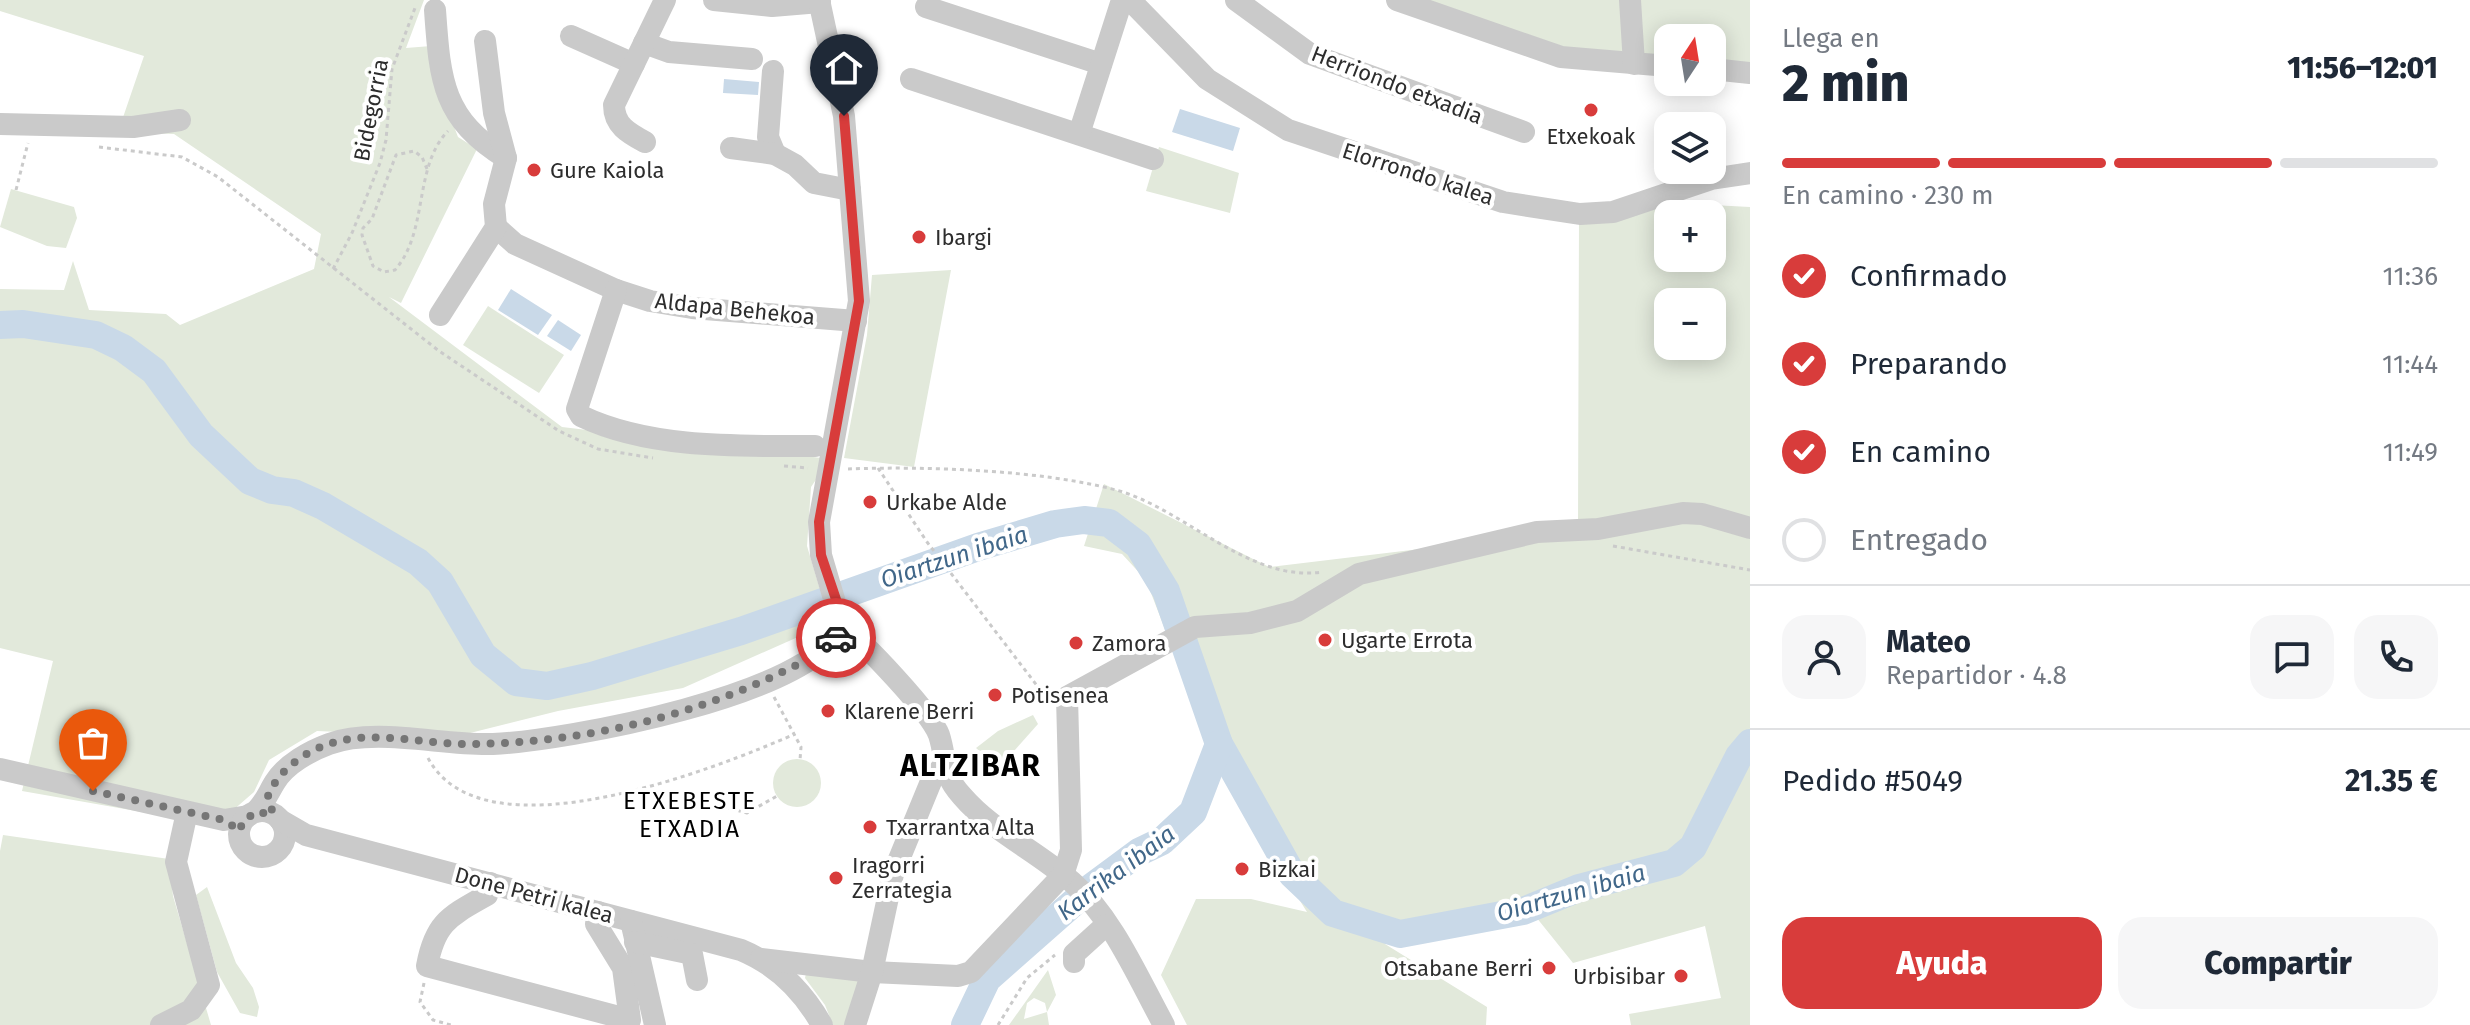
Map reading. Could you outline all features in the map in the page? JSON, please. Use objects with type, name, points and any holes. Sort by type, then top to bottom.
[{"type":"street","points":[[645,142],[625,131],[614,116],[614,105],[665,0]]},
{"type":"street","points":[[714,0],[772,6],[820,1],[844,116],[859,301],[819,522],[821,555],[842,626],[890,672],[938,733],[943,766],[959,793],[978,813],[1069,879],[1102,919],[1164,1025]]},
{"type":"street","points":[[1079,134],[1122,0]]},
{"type":"street","name":"Elorrondo kalea","points":[[1130,0],[1207,79],[1288,130],[1503,202],[1580,214],[1613,212],[1711,179],[1750,173]]},
{"type":"street","name":"Herriondo etxadia","points":[[1236,0],[1310,54],[1524,132]]},
{"type":"street","points":[[1397,0],[1561,57],[1654,65]]},
{"type":"street","points":[[1630,0],[1634,64]]},
{"type":"street","points":[[427,5],[443,80],[462,124],[478,142],[506,158]]},
{"type":"street","points":[[926,7],[1101,64]]},
{"type":"street","points":[[571,36],[639,54],[669,52],[752,59]]},
{"type":"street","points":[[440,315],[496,227],[494,204],[506,158],[494,113],[485,41]]},
{"type":"street","points":[[1726,70],[1750,73]]},
{"type":"street","points":[[773,71],[768,137],[775,154]]},
{"type":"street","points":[[911,79],[1153,159]]},
{"type":"street","points":[[0,124],[133,127],[180,120]]},
{"type":"street","points":[[731,148],[775,154],[814,183],[850,190]]},
{"type":"street","name":"Aldapa Behekoa","points":[[496,227],[515,244],[616,290],[650,301],[692,308],[856,321]]},
{"type":"street","points":[[616,290],[577,409],[581,416],[626,432],[678,440],[815,446]]},
{"type":"street","points":[[1069,879],[1071,850],[1058,708],[1067,697],[1195,627],[1273,618],[1323,598],[1359,574],[1537,532],[1598,529],[1683,513],[1702,514],[1750,528]]},
{"type":"street","points":[[306,835],[282,846],[275,853],[257,857],[243,847],[255,816],[285,770],[330,744],[363,738],[496,744],[643,723],[701,706],[761,682],[816,655],[838,636],[842,626]]},
{"type":"street","points":[[855,1025],[872,972],[893,874],[932,779],[943,766]]},
{"type":"street","name":"Done Petri kalea","points":[[0,769],[187,812],[255,816],[306,835],[598,912],[633,931],[761,959],[872,972],[958,976],[971,972],[1069,879]]},
{"type":"street","points":[[161,1025],[191,1010],[209,985],[176,862],[187,812]]},
{"type":"street","points":[[255,816],[285,831],[282,846]]},
{"type":"street","points":[[490,883],[487,895],[444,920],[430,945],[427,966],[630,1020],[623,968],[596,924],[598,912]]},
{"type":"street","points":[[1067,956],[1074,954],[1102,919]]},
{"type":"street","points":[[633,931],[692,954],[697,980]]},
{"type":"street","points":[[633,931],[655,1025]]},
{"type":"street","name":"Done Petri kalea","points":[[761,959],[790,983],[822,1025]]},
{"type":"path","name":"Bidegorria","points":[[333,269],[352,233],[380,163],[386,140],[392,69],[427,5]]},
{"type":"path","points":[[427,169],[422,157],[414,151],[396,155],[372,219],[363,228],[362,235],[373,266],[384,272],[395,270],[407,251],[424,202],[427,169],[445,134],[462,124]]},
{"type":"path","points":[[16,190],[29,139]]},
{"type":"path","points":[[878,468],[951,575],[1058,708]]},
{"type":"path","points":[[761,682],[780,706],[795,734],[801,747],[800,760]]},
{"type":"path","points":[[419,741],[434,769],[464,794],[489,802],[530,805],[683,779],[795,734]]},
{"type":"path","points":[[619,792],[674,794],[747,813],[777,796]]},
{"type":"path","points":[[998,1025],[1027,978],[1067,956]]},
{"type":"path","points":[[427,966],[420,1002],[434,1023],[451,1025]]},
{"type":"shaded area","points":[[0,0],[424,0],[406,48],[431,46],[443,98],[458,137],[477,149],[401,303],[389,297],[562,427],[830,459],[811,487],[807,546],[821,593],[793,603],[807,633],[683,688],[558,711],[454,737],[317,731],[269,760],[254,792],[216,825],[22,791],[53,661],[0,648],[0,289],[64,290],[73,261],[89,310],[166,314],[180,325],[314,269],[321,234],[174,134],[118,132],[144,56],[0,11]]},
{"type":"shaded area","points":[[1400,0],[1750,0],[1750,73],[1726,70],[1726,24],[1654,24],[1654,65],[1598,61]]},
{"type":"shaded area","points":[[1159,147],[1239,173],[1230,213],[1146,191]]},
{"type":"shaded area","points":[[11,189],[74,207],[77,218],[66,248],[47,246],[0,227]]},
{"type":"shaded area","points":[[1654,206],[1654,272],[1726,272],[1726,206],[1750,207],[1750,1025],[1631,1025],[1629,1014],[1721,998],[1705,926],[1573,963],[1536,917],[1385,944],[1487,1007],[1486,1025],[1187,1025],[1161,975],[1196,899],[1251,899],[1307,912],[1221,775],[1146,580],[1122,554],[1084,546],[1104,484],[1269,567],[1578,530],[1579,217]]},
{"type":"shaded area","points":[[951,270],[914,467],[844,458],[867,335],[872,275]]},
{"type":"shaded area","points":[[488,306],[564,355],[539,393],[463,345]]},
{"type":"shaded area","points":[[1033,715],[1038,724],[999,768],[976,748],[998,731]]},
{"type":"shaded area","points":[[797,759],[814,766],[821,783],[814,800],[797,807],[780,800],[773,783],[780,766]]},
{"type":"shaded area","points":[[3,835],[169,859],[173,896],[211,1025],[0,1025],[0,851]]},
{"type":"shaded area","points":[[207,887],[236,963],[253,988],[259,1007],[257,1017],[240,1013],[217,972],[196,895]]},
{"type":"shaded area","points":[[807,969],[855,974],[861,988],[851,1025],[833,1025],[825,1005],[805,978]]},
{"type":"shaded area","points":[[1048,970],[1056,995],[1047,1012],[1049,1025],[1009,1025]],"holes":[[[1034,998],[1045,1003],[1047,1012],[1024,1019],[1027,1003]]]},
{"type":"water","points":[[724,79],[759,82],[758,95],[723,93]]},
{"type":"water","points":[[1180,109],[1240,128],[1233,151],[1172,132]]},
{"type":"water","points":[[511,289],[552,315],[538,335],[498,310]]},
{"type":"water","points":[[558,320],[581,335],[571,351],[547,336]]},
{"type":"waterway","name":"Oiartzun ibaia","points":[[0,325],[23,324],[96,335],[123,348],[154,371],[201,435],[250,481],[272,490],[294,493],[323,506],[418,562],[440,582],[483,655],[516,682],[547,686],[592,676],[741,631],[978,547],[1055,524],[1084,520],[1109,523],[1138,545],[1166,591],[1219,744],[1292,874],[1333,913],[1400,934],[1523,911],[1579,888],[1674,863],[1693,847],[1739,756],[1750,743]]},
{"type":"waterway","name":"Karrika ibaia","points":[[965,1025],[987,979],[1089,889],[1139,852],[1162,841],[1193,812],[1219,744]]},
{"type":"way so far","points":[[93,791],[224,820],[240,831],[242,823],[255,812],[273,814],[268,796],[285,770],[330,744],[363,738],[496,744],[643,723],[701,706],[761,682],[816,655],[836,638]]},
{"type":"place","name":"Etxekoak","points":[[1591,110]]},
{"type":"place","name":"Gure Kaiola","points":[[534,170]]},
{"type":"place","name":"Ibargi","points":[[919,237]]},
{"type":"place","name":"Urkabe Alde","points":[[870,502]]},
{"type":"place","name":"Ugarte Errota","points":[[1325,640]]},
{"type":"place","name":"Zamora","points":[[1076,643]]},
{"type":"place","name":"Potisenea","points":[[995,695]]},
{"type":"place","name":"Klarene Berri","points":[[828,711]]},
{"type":"place","name":"Txarrantxa Alta","points":[[870,827]]},
{"type":"place","name":"Bizkai","points":[[1242,869]]},
{"type":"place","name":"Iragorri Zerrategia","points":[[836,878]]},
{"type":"place","name":"Otsabane Berri","points":[[1549,968]]},
{"type":"place","name":"Urbisibar","points":[[1681,976]]},
{"type":"district","name":"ALTZIBAR","points":[[971,766]]},
{"type":"district","name":"ETXEBESTE ETXADIA","points":[[690,815]]},
{"type":"route","points":[[836,638],[842,626],[842,617],[821,555],[819,522],[859,301],[844,116]]}]
